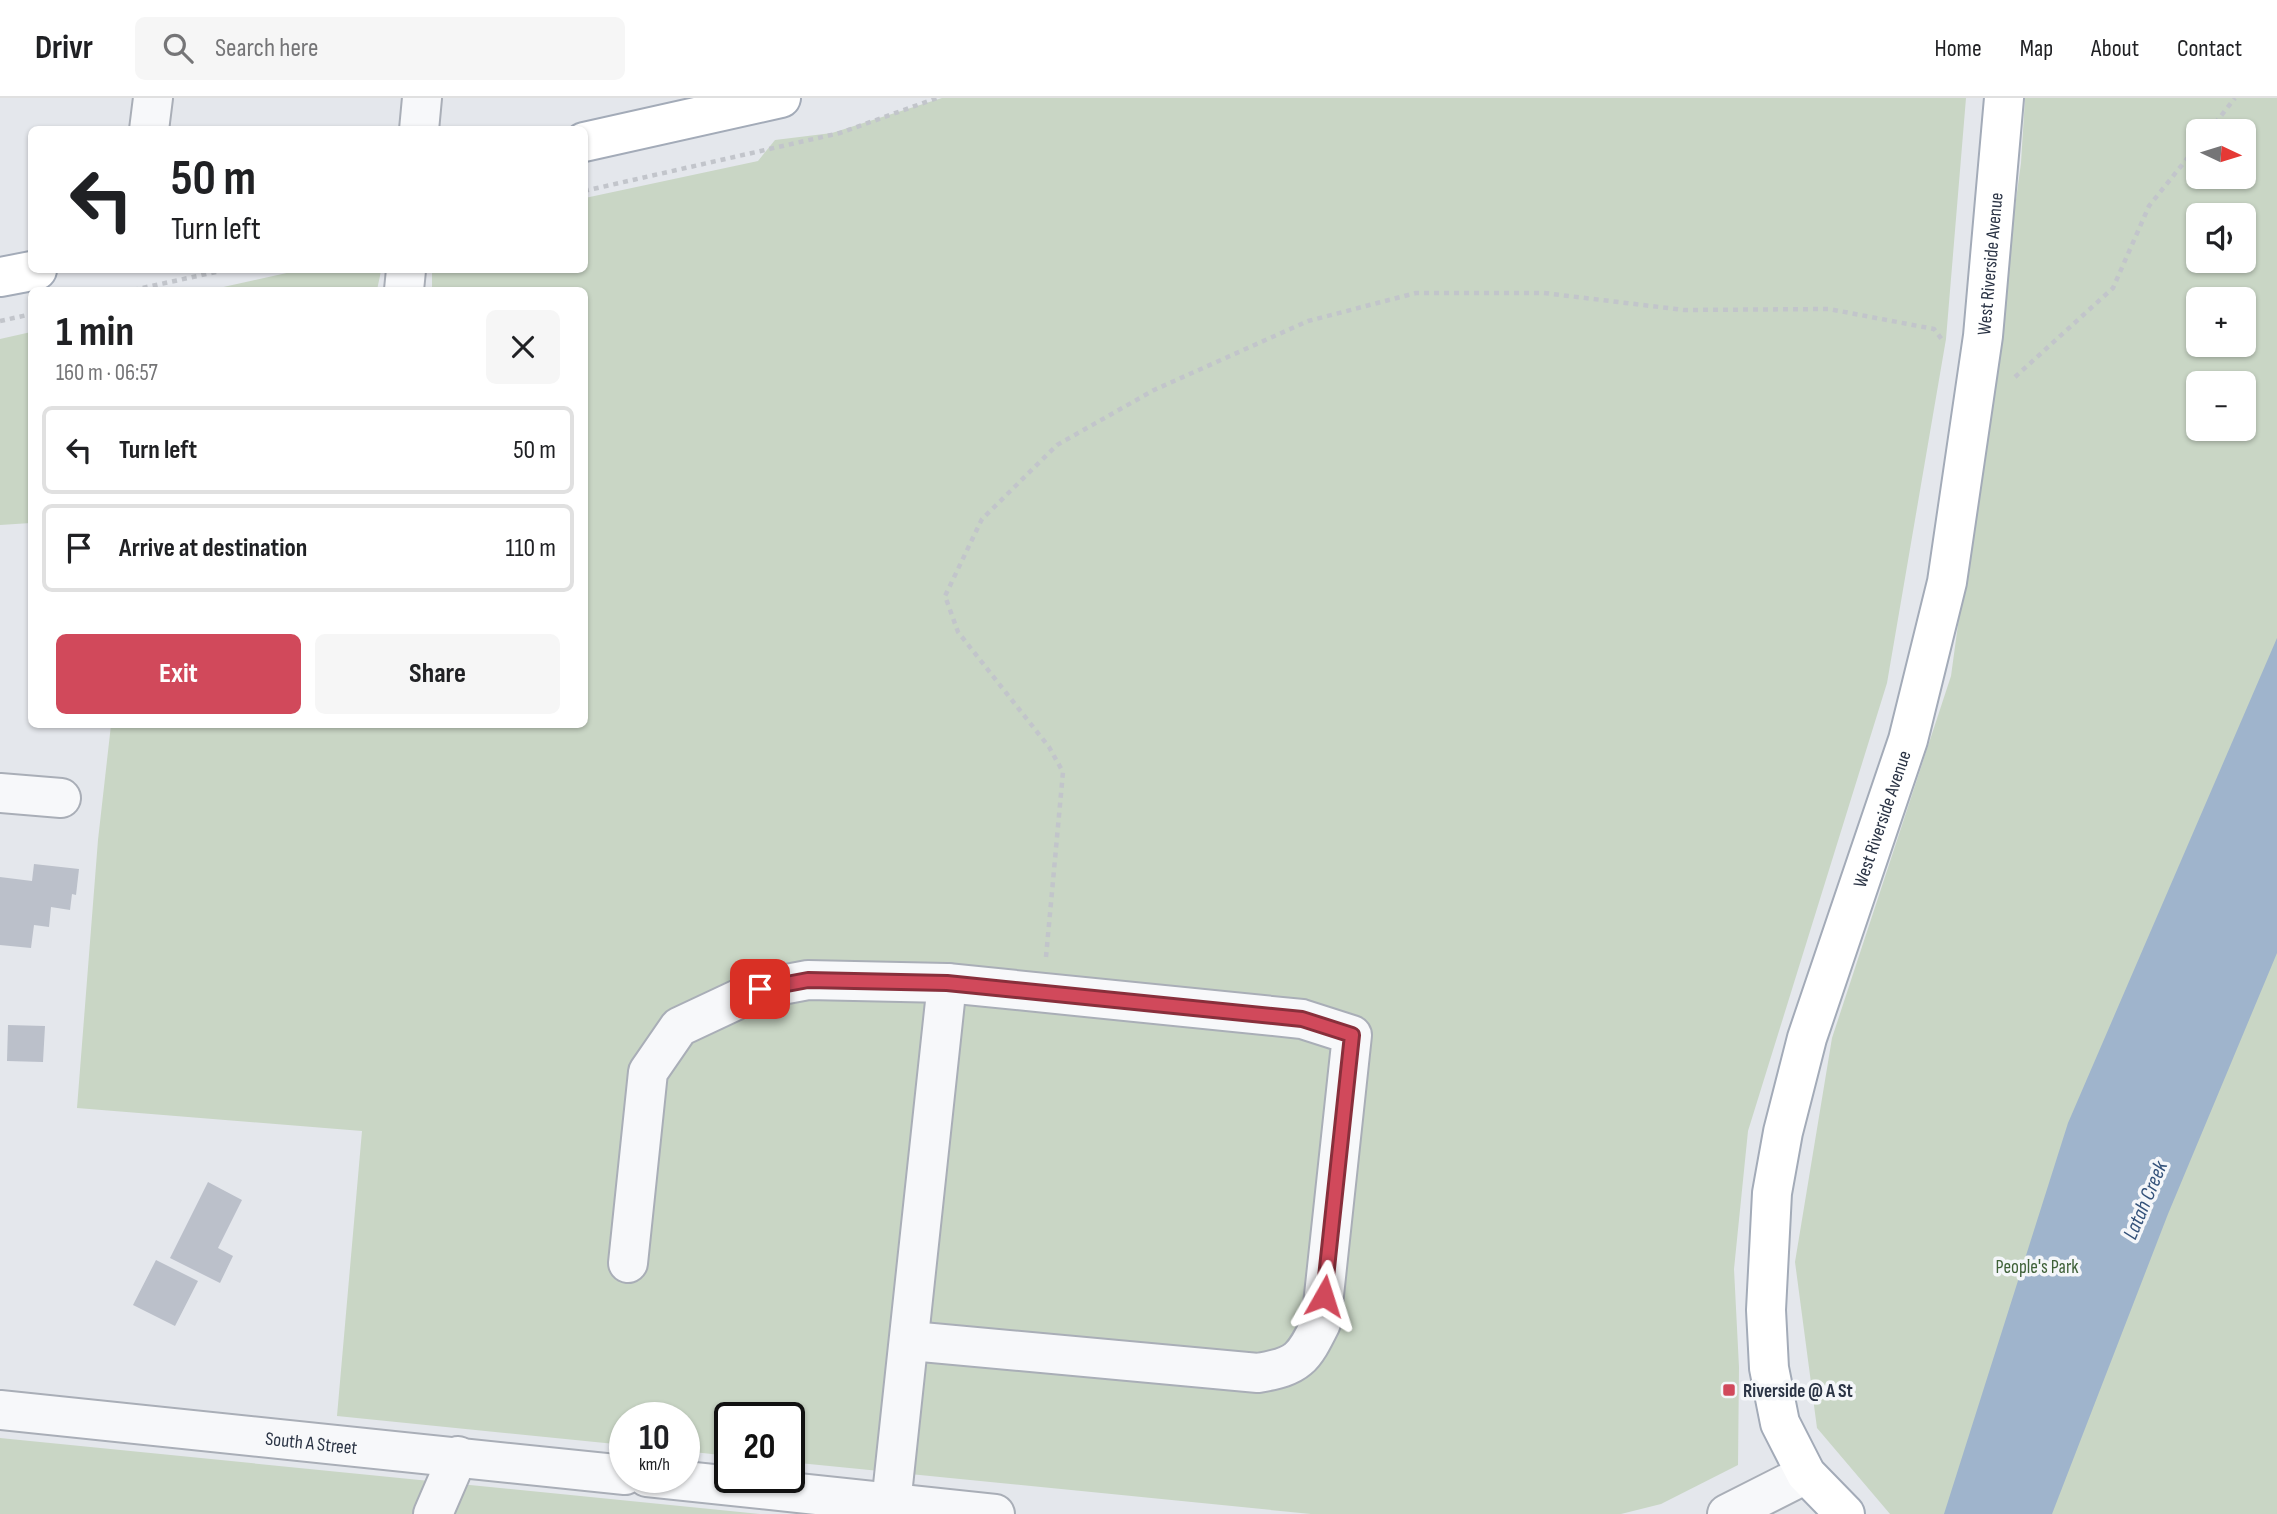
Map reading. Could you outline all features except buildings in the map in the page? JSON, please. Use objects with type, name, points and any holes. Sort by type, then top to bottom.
[{"type":"main road","points":[[588,141],[692,108],[781,98]]},
{"type":"main road","name":"West Riverside Avenue","points":[[1844,1514],[1806,1474],[1780,1423],[1769,1367],[1766,1310],[1772,1193],[1783,1132],[1807,1038],[1908,740],[1947,582],[1976,381],[1999,176],[2004,98]]},
{"type":"main road","points":[[0,278],[28,272]]},
{"type":"street","points":[[150,126],[153,98]]},
{"type":"street","points":[[419,126],[422,98]]},
{"type":"street","points":[[0,793],[61,798]]},
{"type":"street","points":[[628,1263],[648,1072],[679,1027],[760,989],[808,980],[947,983],[1302,1019],[1352,1035],[1321,1323],[1308,1350],[1288,1368],[1258,1373],[911,1341]]},
{"type":"street","points":[[891,1504],[911,1341],[947,983]]},
{"type":"street","name":"South A Street","points":[[0,1410],[609,1473]]},
{"type":"street","points":[[433,1514],[458,1456]]},
{"type":"street","points":[[1727,1514],[1806,1474]]},
{"type":"street","points":[[700,1483],[995,1514]]},
{"type":"path","points":[[588,190],[840,133],[937,98]]},
{"type":"path","points":[[2218,119],[2235,98]]},
{"type":"path","points":[[1043,991],[1063,772],[1049,747],[958,632],[945,596],[982,519],[1057,445],[1154,390],[1308,321],[1416,293],[1544,293],[1684,310],[1829,309],[1934,329],[1976,381],[2010,381],[2113,288],[2149,206],[2186,160]]},
{"type":"path","points":[[147,287],[211,273]]},
{"type":"path","points":[[0,321],[28,315]]},
{"type":"green space","points":[[942,98],[1966,98],[1946,339],[1887,683],[1748,1131],[1734,1269],[1739,1367],[1738,1465],[1661,1504],[1621,1514],[1311,1514],[805,1464],[805,1402],[714,1402],[714,1454],[700,1453],[700,1402],[609,1402],[609,1443],[337,1416],[362,1131],[77,1108],[98,840],[111,728],[588,728],[588,287],[432,287],[432,273],[588,273],[588,197],[758,161],[775,140],[832,133]]},
{"type":"green space","name":"People's Park","points":[[2025,98],[2277,98],[2277,1514],[1890,1514],[1817,1428],[1795,1262],[1832,1038],[1951,676],[2021,163]]},
{"type":"green space","points":[[286,273],[381,273],[378,287],[224,287]]},
{"type":"green space","points":[[28,333],[28,523],[0,525],[0,339]]},
{"type":"green space","points":[[0,1438],[760,1514],[0,1514]]},
{"type":"water","name":"Latah Creek","points":[[2277,638],[2277,953],[2168,1214],[2052,1514],[1944,1514],[2068,1123]]},
{"type":"place","name":"Riverside @ A St","points":[[1729,1390]]},
{"type":"route","points":[[760,989],[808,980],[866,979],[947,983],[1302,1019],[1352,1035],[1324,1296]]}]
